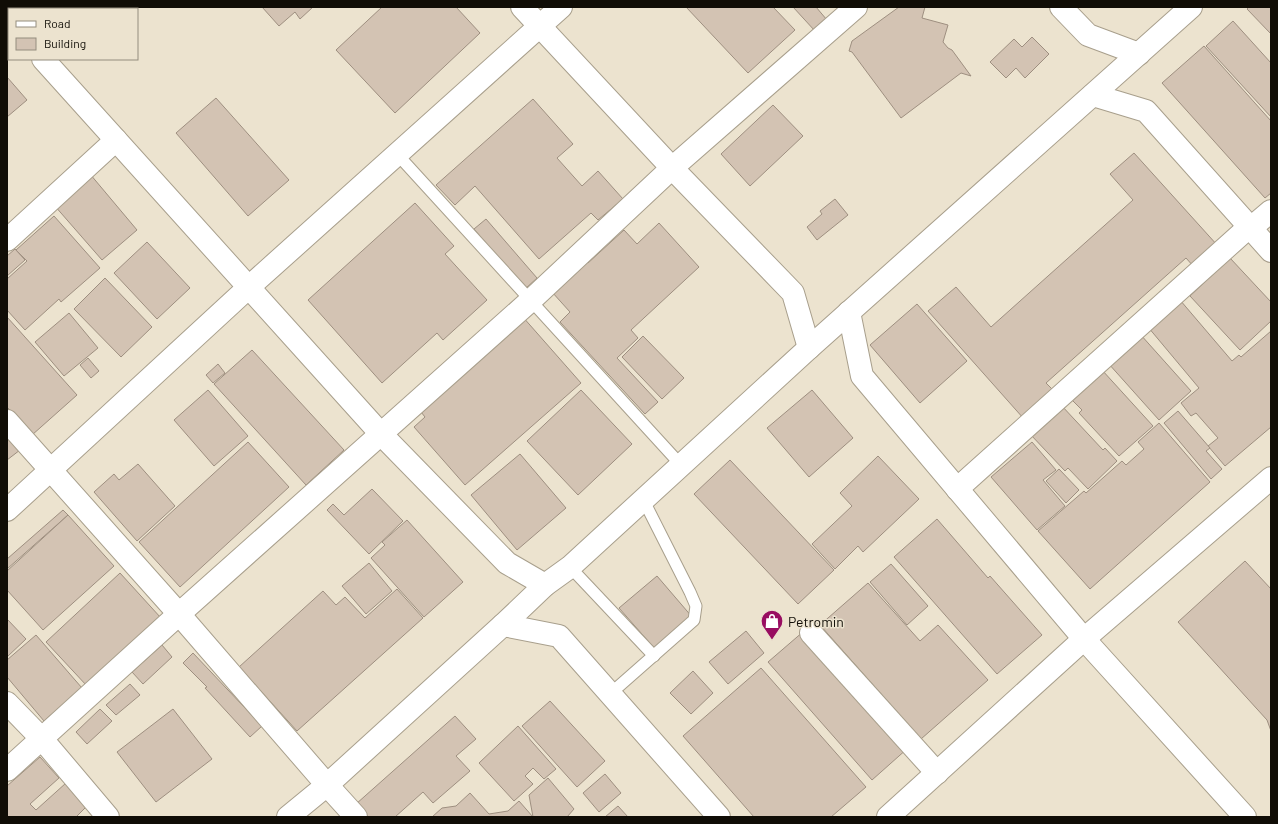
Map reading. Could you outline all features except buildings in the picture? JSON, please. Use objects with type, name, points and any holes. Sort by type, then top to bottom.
[{"type":"street","points":[[522,7],[672,168],[793,293],[809,348]]},
{"type":"street","points":[[7,510],[249,288],[561,7]]},
{"type":"street","points":[[7,770],[42,740],[179,614],[530,301],[672,168],[856,7]]},
{"type":"street","points":[[1061,7],[1088,36],[1139,54]]},
{"type":"street","points":[[288,817],[327,785],[503,625],[544,585],[570,567],[809,348],[1191,7]]},
{"type":"street","points":[[44,60],[381,434],[507,563],[544,585]]},
{"type":"street","points":[[1093,95],[1146,111],[1271,251]]},
{"type":"street","points":[[7,240],[116,140]]},
{"type":"street","points":[[957,489],[1271,211]]},
{"type":"street","points":[[849,312],[862,376],[1084,639],[1245,817]]},
{"type":"street","points":[[7,421],[179,614],[356,817]]},
{"type":"street","points":[[888,817],[1084,639],[1271,478]]},
{"type":"street","points":[[503,625],[559,636],[719,817]]},
{"type":"street","points":[[811,633],[937,773]]},
{"type":"street","points":[[7,703],[42,740],[108,817]]},
{"type":"lane","points":[[397,154],[681,465]]},
{"type":"lane","points":[[610,694],[694,620],[696,606],[643,499]]},
{"type":"lane","points":[[570,567],[654,656]]},
{"type":"place","name":"Petromin","points":[[772,640]]}]
